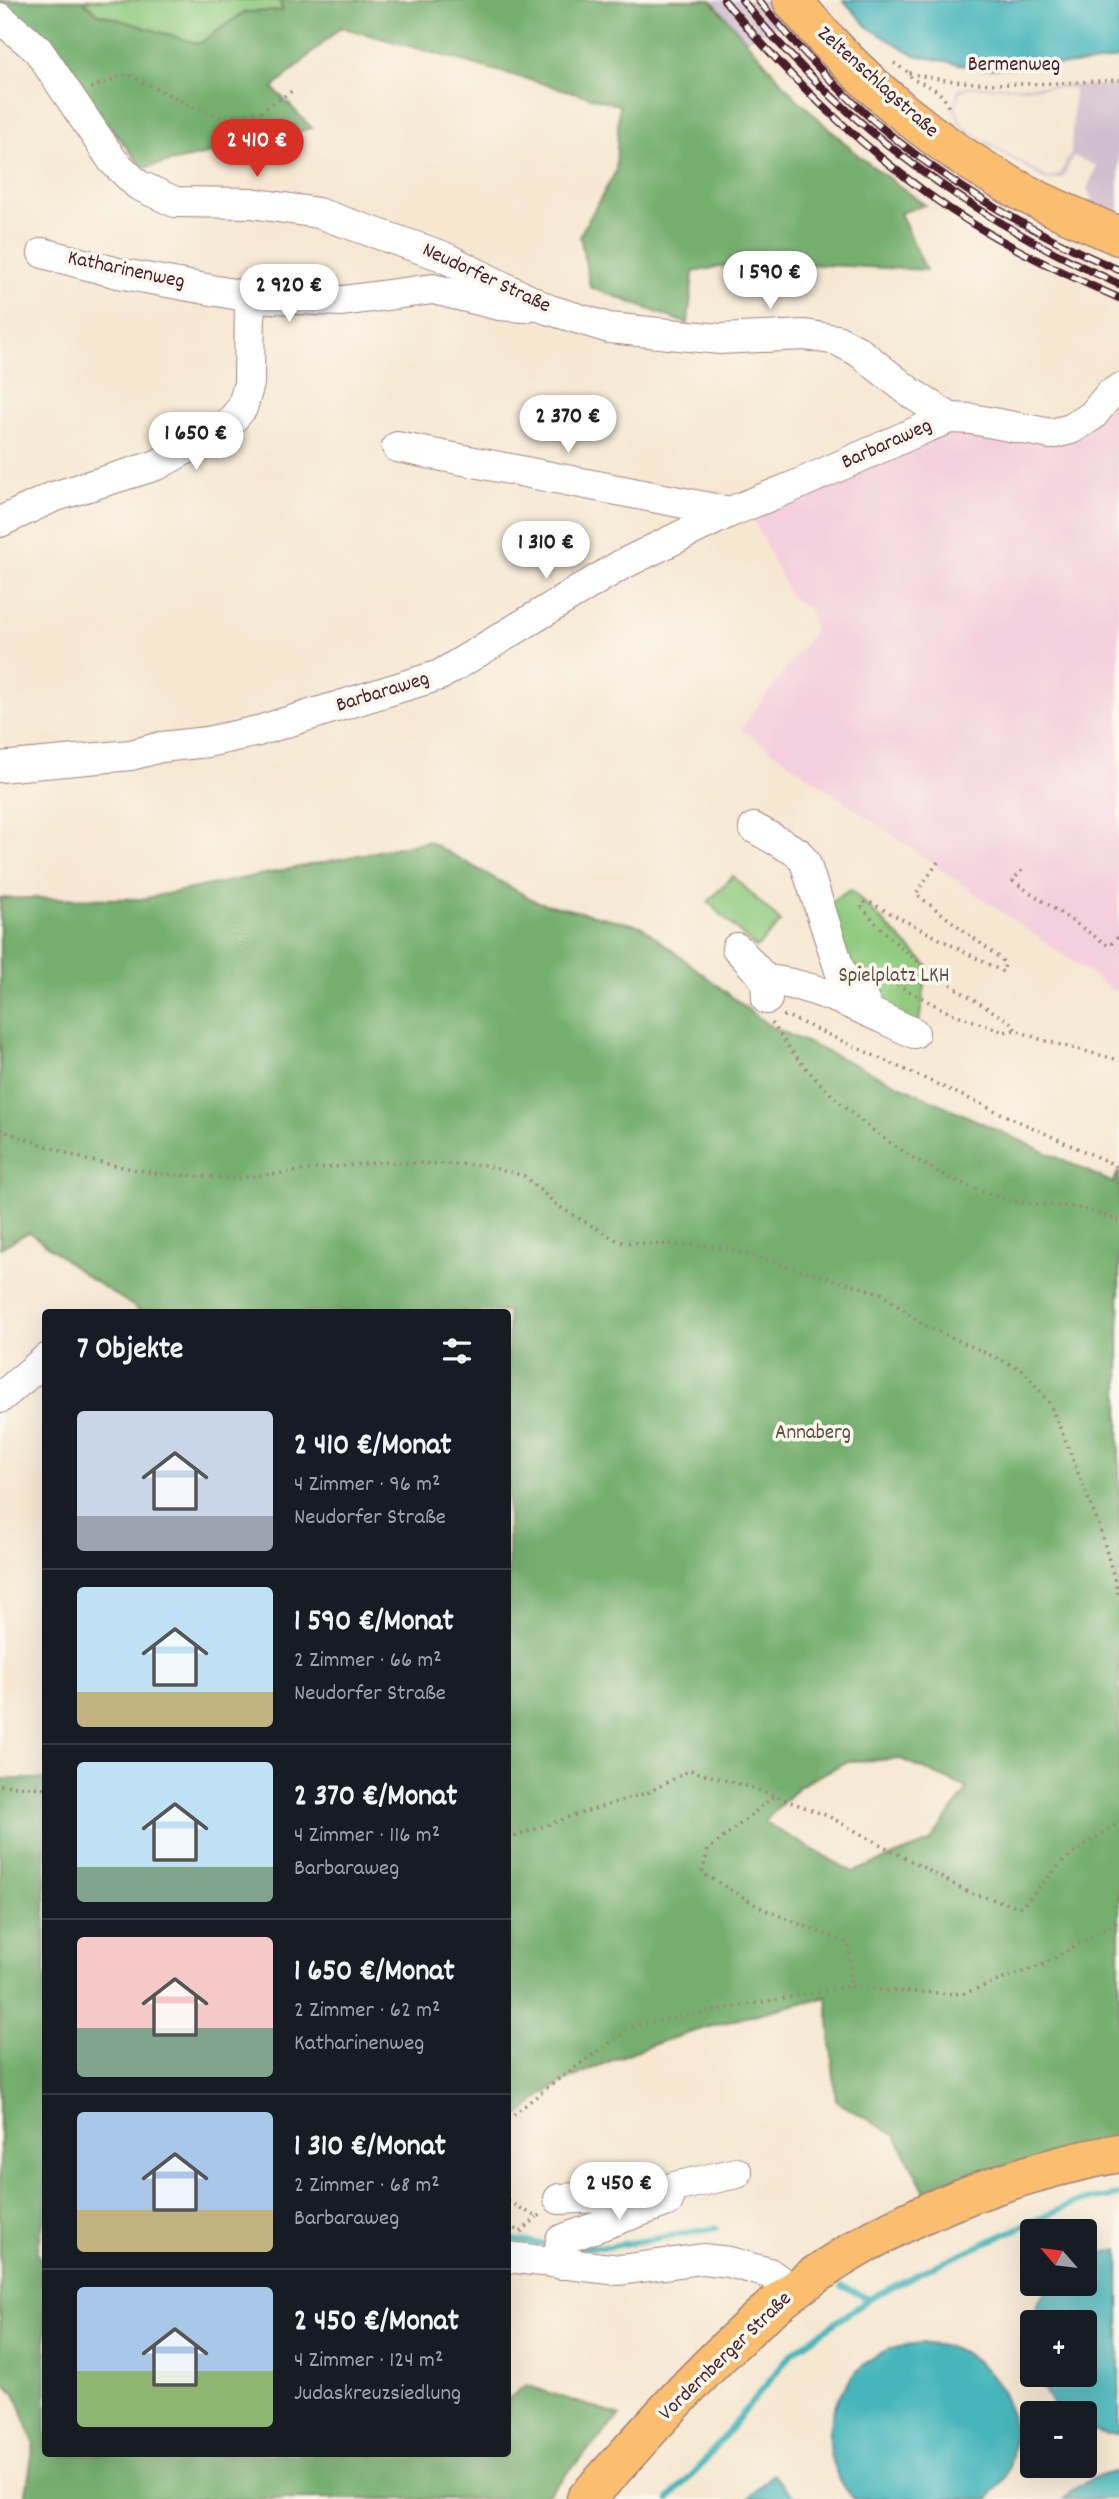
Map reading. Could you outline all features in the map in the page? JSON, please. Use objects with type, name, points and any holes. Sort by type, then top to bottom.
[{"type":"main road","name":"Zeltenschlagstraße","points":[[792,0],[814,27],[871,83],[907,115],[958,153],[1034,198],[1119,236]]},
{"type":"main road","name":"Vordernberger Straße","points":[[586,2499],[717,2360],[762,2316],[794,2291],[872,2241],[934,2209],[1044,2169],[1119,2153]]},
{"type":"street","name":"Neudorfer Straße","points":[[0,19],[38,50],[113,161],[138,185],[175,202],[251,203],[318,214],[442,256],[547,309],[609,328],[720,339],[805,335],[836,340],[858,351],[911,393],[950,418]]},
{"type":"street","name":"Katharinenweg","points":[[43,253],[118,272],[250,297],[342,301],[433,289],[499,304],[547,309]]},
{"type":"street","points":[[0,522],[52,497],[157,465],[226,427],[242,408],[249,384],[250,297]]},
{"type":"street","name":"Barbaraweg","points":[[0,768],[131,755],[161,747],[207,742],[258,731],[440,675],[621,565],[730,512],[950,418],[972,419],[1051,433],[1071,429],[1092,416],[1110,395],[1119,389]]},
{"type":"street","points":[[397,447],[730,512]]},
{"type":"street","points":[[754,828],[797,852],[805,862],[844,980],[863,999],[869,1012]]},
{"type":"street","points":[[737,948],[767,999],[786,981],[869,1012],[914,1033]]},
{"type":"street","points":[[0,1398],[42,1362]]},
{"type":"street","points":[[548,2208],[674,2187],[737,2173]]},
{"type":"street","points":[[560,2253],[668,2201],[674,2187]]},
{"type":"street","points":[[514,2245],[560,2253],[619,2270],[703,2259],[729,2262],[769,2273],[794,2291]]},
{"type":"path","name":"Bermenweg","points":[[909,73],[930,79],[975,83],[1119,80]]},
{"type":"path","points":[[69,96],[127,74],[193,107],[222,117],[260,112],[295,89]]},
{"type":"path","points":[[939,862],[916,894],[1000,958],[1005,964],[1003,972],[869,902],[863,902],[862,907],[897,944],[926,969],[1010,1022],[1016,1030]]},
{"type":"path","points":[[1021,870],[1013,881],[1109,946],[1119,939]]},
{"type":"path","points":[[834,956],[870,970],[946,1011],[1004,1032],[1016,1030],[1042,1040],[1119,1060]]},
{"type":"path","points":[[767,999],[787,1016],[1119,1167]]},
{"type":"path","points":[[767,999],[788,1048],[819,1082],[871,1129],[942,1176],[1010,1200],[1084,1209],[1119,1221]]},
{"type":"path","points":[[0,1129],[87,1160],[158,1174],[236,1178],[382,1162],[484,1165],[523,1176],[558,1206],[620,1242],[721,1247],[881,1293],[922,1324],[1023,1370],[1050,1404],[1100,1528],[1119,1596]]},
{"type":"path","points":[[511,1838],[649,1792],[690,1770],[756,1789],[828,1816],[970,1893],[1021,1907],[1064,1860],[1119,1822]]},
{"type":"path","points":[[0,1785],[42,1787]]},
{"type":"path","points":[[773,1797],[708,1850],[702,1874],[763,1909],[849,1944],[851,1986]]},
{"type":"path","points":[[511,2117],[635,2025],[851,1986],[891,1991],[962,1994],[1042,1965],[1119,1921]]},
{"type":"path","points":[[514,2245],[548,2208]]},
{"type":"shaded area","points":[[711,0],[775,0],[789,18],[746,41]]},
{"type":"shaded area","points":[[1119,85],[1119,213],[1093,202],[1087,188],[1097,166],[1073,156],[1063,178],[1047,181],[961,128],[953,107],[958,89],[964,86]],"holes":[[[969,88],[1074,88],[1071,152],[1060,174],[1048,178],[963,126],[956,106],[960,92]]]},
{"type":"shaded area","points":[[1119,400],[1119,991],[1113,990],[741,729],[814,631],[810,610],[790,596],[752,517],[941,429],[1065,441]]},
{"type":"green space","points":[[0,0],[83,0],[97,13],[199,44],[245,12],[282,11],[280,0],[711,0],[795,97],[860,157],[925,205],[900,213],[926,270],[804,264],[776,256],[693,272],[688,324],[590,287],[580,235],[616,171],[619,105],[341,27],[273,88],[312,128],[254,144],[143,168],[43,42],[0,7]]},
{"type":"green space","points":[[83,0],[280,0],[282,11],[244,12],[199,44],[97,13]]},
{"type":"green space","name":"Annaberg","points":[[428,841],[537,902],[641,926],[768,1025],[1113,1183],[1119,1171],[1119,2135],[927,2195],[896,2136],[836,2101],[827,1997],[722,2023],[619,2057],[547,2092],[511,2123],[511,1309],[136,1309],[86,1276],[29,1232],[0,1248],[0,898],[141,899]],"holes":[[[901,1759],[968,1788],[930,1842],[853,1872],[764,1822],[799,1786],[848,1761]]]},
{"type":"green space","points":[[733,876],[781,922],[756,948],[708,902]]},
{"type":"green space","name":"Spielplatz LKH","points":[[851,890],[928,966],[918,1028],[889,1015],[850,974],[826,904]]},
{"type":"green space","points":[[0,1779],[42,1779],[42,2229],[37,2252],[42,2263],[42,2457],[511,2457],[511,2397],[526,2385],[620,2416],[543,2499],[25,2499],[34,2443],[15,2393],[0,2378]]},
{"type":"water","points":[[843,0],[1119,0],[1119,58],[1093,63],[985,69],[915,55],[869,28]]},
{"type":"water","points":[[1119,2249],[1119,2434],[1097,2431],[1097,2401],[1051,2401],[1042,2387],[1097,2387],[1097,2310],[1036,2310],[1042,2296],[1097,2296],[1097,2255]]},
{"type":"water","points":[[921,2343],[953,2348],[971,2357],[997,2384],[1012,2420],[1014,2439],[1005,2477],[989,2499],[853,2499],[831,2458],[829,2439],[836,2402],[858,2371],[872,2358],[893,2348]]},
{"type":"water","points":[[1119,2471],[1119,2499],[1064,2499],[1089,2480]]},
{"type":"water","points":[[772,2474],[798,2499],[748,2499]]},
{"type":"waterway","points":[[669,2499],[697,2470],[792,2353],[869,2299],[927,2269],[1077,2202],[1119,2195]]},
{"type":"waterway","points":[[578,2247],[607,2247],[716,2228]]},
{"type":"waterway","points":[[511,2239],[547,2245]]},
{"type":"waterway","points":[[842,2286],[869,2299]]},
{"type":"railway","points":[[724,0],[770,53],[820,103],[900,173],[950,210],[997,238],[1045,264],[1119,298]]},
{"type":"railway","points":[[742,0],[823,89],[913,164],[1012,229],[1119,284]]},
{"type":"railway","points":[[758,0],[832,82],[908,149],[995,207],[1056,241],[1119,270]]}]
